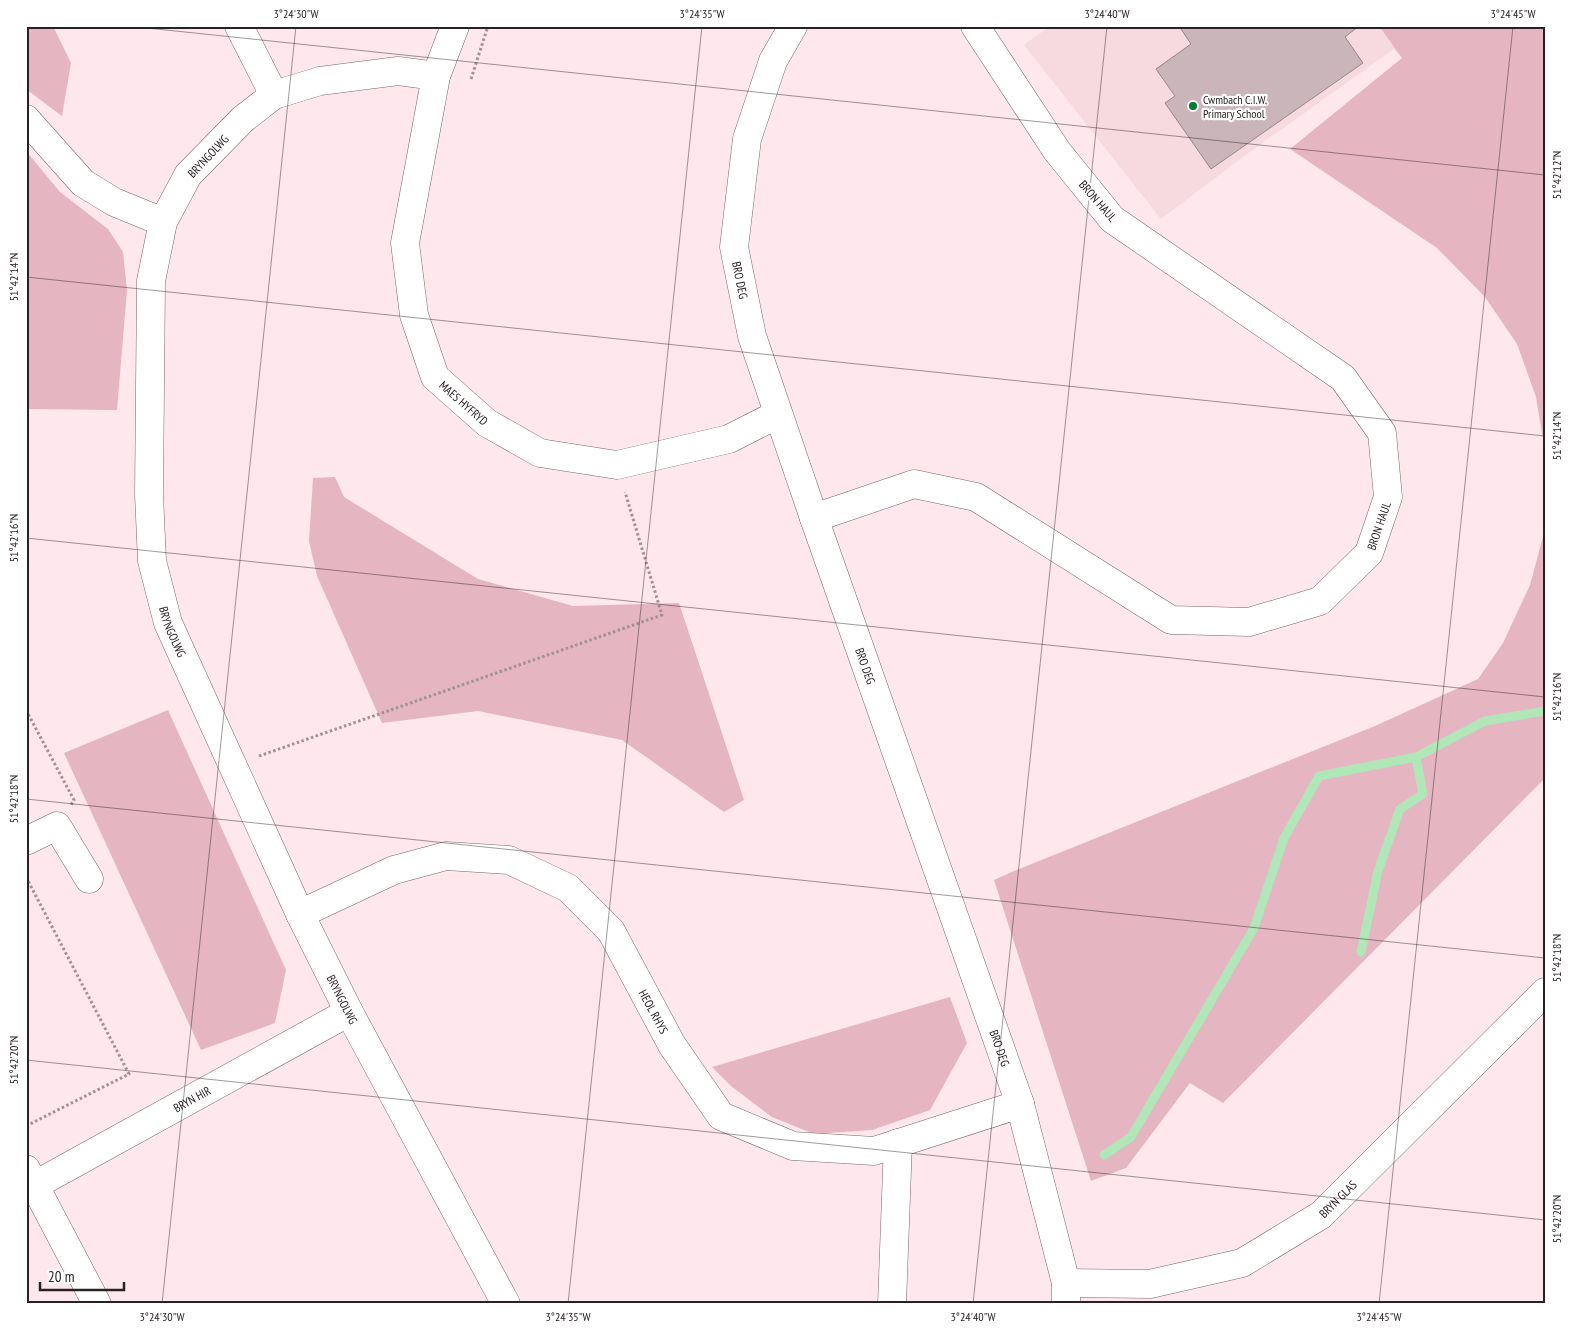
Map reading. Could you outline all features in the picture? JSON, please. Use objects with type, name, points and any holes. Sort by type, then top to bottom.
[{"type":"street","points":[[239,26],[274,95]]},
{"type":"street","name":"MAES HYFRYD","points":[[455,26],[436,76],[406,243],[414,315],[435,377],[487,423],[540,453],[617,465],[729,439],[778,414]]},
{"type":"street","name":"BRO DEG","points":[[793,26],[773,62],[747,139],[734,247],[752,336],[1020,1104],[1066,1293]]},
{"type":"street","name":"BRON HAUL","points":[[814,518],[914,484],[976,497],[1171,620],[1249,622],[1320,601],[1369,553],[1382,516],[1388,497],[1382,433],[1343,378],[1112,219],[1057,152],[975,26]]},
{"type":"street","name":"BRYNGOLWG","points":[[436,76],[398,71],[320,80],[274,95],[243,118],[188,175],[163,222],[151,281],[149,494],[152,561],[168,623],[300,914],[348,1012],[506,1304]]},
{"type":"street","points":[[26,119],[83,182],[114,202],[163,222]]},
{"type":"street","points":[[26,841],[57,826],[89,879]]},
{"type":"street","name":"HEOL RHYS","points":[[300,914],[394,870],[446,856],[509,860],[568,888],[611,931],[672,1045],[721,1116],[793,1146],[874,1151],[1020,1104]]},
{"type":"street","name":"BRYN GLAS","points":[[1066,1293],[1150,1284],[1242,1263],[1321,1215],[1545,992]]},
{"type":"street","name":"BRYN HIR","points":[[97,1304],[30,1177],[348,1012]]},
{"type":"street","points":[[892,1304],[898,1143]]},
{"type":"path","points":[[471,78],[488,26]]},
{"type":"path","points":[[232,766],[662,615],[617,465]]},
{"type":"path","points":[[27,712],[74,800],[57,826]]},
{"type":"path","points":[[26,877],[129,1074],[26,1126]]},
{"type":"shaded area","points":[[26,26],[53,26],[71,63],[62,116],[26,89]]},
{"type":"shaded area","name":"Cwmbach C.I.W. Primary School","points":[[1050,26],[1454,26],[1402,58],[1394,49],[1247,154],[1161,219],[1024,45]]},
{"type":"shaded area","points":[[1379,26],[1545,26],[1545,451],[1536,397],[1517,344],[1485,297],[1437,248],[1290,149],[1402,58]]},
{"type":"shaded area","points":[[26,151],[60,192],[108,229],[123,252],[127,290],[117,410],[26,409]]},
{"type":"shaded area","points":[[335,477],[344,497],[478,579],[573,606],[679,603],[744,800],[724,812],[622,740],[478,711],[382,723],[317,576],[309,541],[313,478]]},
{"type":"shaded area","points":[[1545,529],[1545,778],[1223,1103],[1190,1083],[1126,1168],[1091,1181],[994,880],[1375,726],[1478,679],[1503,643],[1530,585]]},
{"type":"shaded area","points":[[168,710],[286,970],[275,1023],[201,1050],[64,753]]},
{"type":"shaded area","points":[[950,997],[967,1043],[930,1110],[872,1130],[814,1134],[772,1117],[731,1086],[712,1067]]},
{"type":"building","points":[[1179,26],[1359,26],[1345,37],[1363,63],[1211,169],[1165,103],[1175,96],[1156,69],[1191,44]]},
{"type":"waterway","points":[[1104,1155],[1131,1137],[1254,928],[1284,838],[1319,776],[1416,757],[1485,721],[1545,711]]},
{"type":"waterway","points":[[1361,952],[1378,871],[1400,809],[1423,794],[1416,757]]},
{"type":"place","name":"Cwmbach C.I.W. Primary School","points":[[1193,106]]}]
